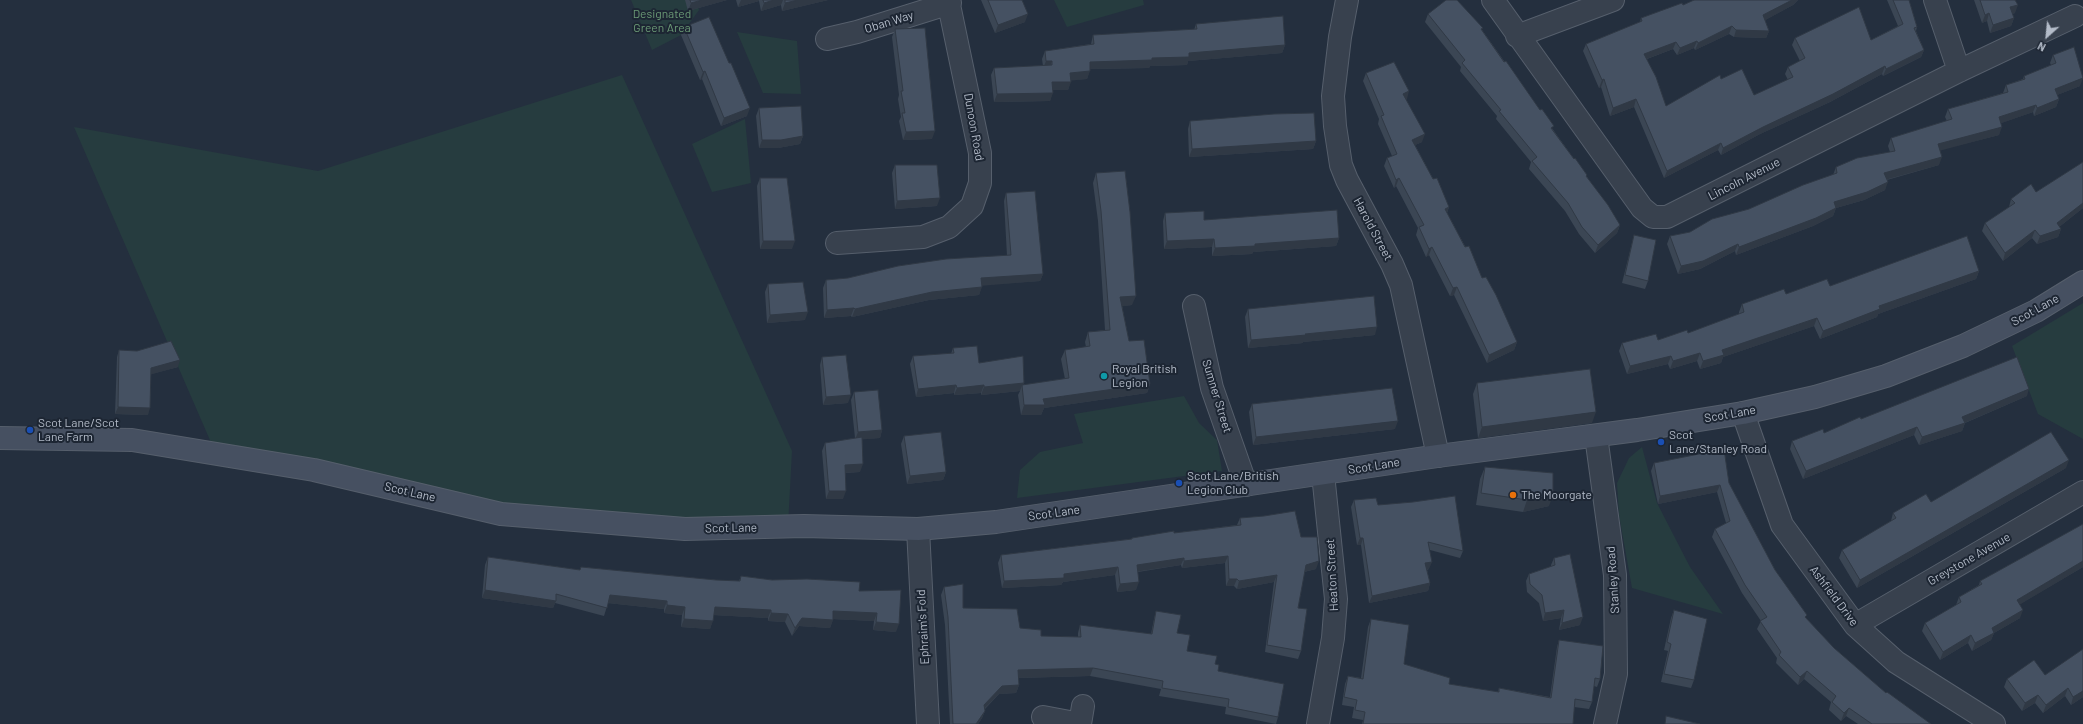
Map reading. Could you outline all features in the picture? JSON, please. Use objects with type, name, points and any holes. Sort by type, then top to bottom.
[{"type":"main road","name":"Scot Lane","points":[[0,438],[132,440],[314,470],[501,514],[685,529],[804,526],[918,529],[996,522],[1438,456],[1596,436],[1743,413],[1815,397],[1893,373],[1963,346],[2036,311],[2083,282]]},
{"type":"street","name":"Harold Street","points":[[1347,0],[1340,38],[1333,96],[1335,126],[1341,165],[1347,180],[1392,264],[1401,284],[1438,456]]},
{"type":"street","name":"Lincoln Avenue","points":[[1493,0],[1517,36],[1642,208],[1653,217],[1667,217],[1960,70],[2075,16]]},
{"type":"street","points":[[1517,36],[1613,0]]},
{"type":"street","points":[[1935,0],[1960,70]]},
{"type":"street","name":"Oban Way","points":[[827,38],[857,32],[949,1]]},
{"type":"street","name":"Dunoon Road","points":[[837,243],[923,237],[949,227],[972,206],[980,183],[980,153],[949,1]]},
{"type":"street","name":"Sumner Street","points":[[1194,306],[1212,388],[1246,485]]},
{"type":"street","name":"Ashfield Drive","points":[[1743,413],[1782,525],[1855,626],[1896,662],[1994,724]]},
{"type":"street","name":"Stanley Road","points":[[1596,436],[1615,575],[1616,674],[1605,724]]},
{"type":"street","name":"Heaton Street","points":[[1318,724],[1333,638],[1336,599],[1323,474]]},
{"type":"street","name":"Greystone Avenue","points":[[1855,626],[2083,492]]},
{"type":"street","name":"Ephraim's Fold","points":[[918,529],[928,724]]},
{"type":"street","points":[[1043,718],[1081,718]]},
{"type":"green space","name":"Designated Green Area","points":[[631,0],[697,0],[699,10],[681,35],[652,50]]},
{"type":"green space","points":[[1054,0],[1143,0],[1144,5],[1067,27]]},
{"type":"green space","points":[[737,32],[797,41],[801,94],[763,93]]},
{"type":"green space","points":[[622,75],[792,451],[788,526],[490,511],[216,454],[74,127],[318,171]]},
{"type":"green space","points":[[745,119],[751,183],[712,192],[692,144]]},
{"type":"green space","points":[[2083,303],[2083,439],[2038,414],[2012,346]]},
{"type":"green space","points":[[1184,396],[1199,423],[1217,440],[1222,471],[1017,498],[1020,470],[1040,452],[1083,443],[1074,414]]},
{"type":"green space","points":[[1642,447],[1657,503],[1690,567],[1723,614],[1632,588],[1619,515],[1617,483],[1629,458]]},
{"type":"building","points":[[690,0],[702,0],[691,3]]},
{"type":"building","points":[[763,0],[774,0],[764,3]]},
{"type":"building","points":[[785,0],[798,0],[785,3]]},
{"type":"building","points":[[988,0],[1022,0],[1028,14],[998,25]]},
{"type":"building","points":[[1446,0],[1457,0],[1483,28],[1481,29],[1504,62],[1506,61],[1540,110],[1542,109],[1554,126],[1551,128],[1574,159],[1575,158],[1587,175],[1586,176],[1608,205],[1620,225],[1598,245],[1582,227],[1568,203],[1532,161],[1537,157],[1462,63],[1465,60],[1428,14]]},
{"type":"building","points":[[1694,0],[1792,0],[1763,15],[1769,31],[1736,30],[1732,26],[1698,43],[1697,41],[1680,48],[1676,42],[1644,54],[1656,77],[1666,106],[1720,75],[1721,79],[1742,69],[1754,95],[1793,77],[1788,67],[1805,58],[1795,38],[1859,7],[1871,40],[1903,24],[1893,0],[1909,0],[1917,27],[1914,28],[1924,50],[1886,69],[1885,66],[1833,94],[1763,127],[1723,148],[1721,143],[1667,171],[1636,99],[1613,108],[1604,79],[1602,80],[1586,44],[1642,21],[1641,18]]},
{"type":"building","points":[[1980,0],[2015,0],[2018,5],[2010,7],[2014,18],[1993,25],[1989,13],[1985,15]]},
{"type":"building","points":[[1283,16],[1285,45],[1189,53],[1189,57],[1090,62],[1090,71],[1070,73],[1071,82],[1052,82],[1053,93],[997,94],[994,68],[1052,65],[1052,61],[1046,61],[1045,51],[1094,44],[1093,35],[1197,29],[1196,24]]},
{"type":"building","points":[[709,17],[750,108],[724,118],[705,71],[703,72],[684,27]]},
{"type":"building","points":[[925,28],[935,131],[906,132],[902,113],[905,113],[901,91],[903,91],[895,29]]},
{"type":"building","points":[[2074,47],[2083,78],[2055,89],[2059,99],[2037,108],[2036,105],[1999,117],[2002,127],[1938,144],[1942,157],[1884,173],[1888,182],[1867,192],[1834,202],[1836,208],[1816,218],[1739,247],[1738,244],[1703,261],[1681,266],[1670,236],[1690,232],[1712,219],[1749,209],[1803,185],[1837,173],[1836,167],[1857,158],[1895,151],[1891,138],[1952,119],[1948,109],[2008,92],[2006,85],[2025,79],[2024,76],[2056,63],[2053,55]]},
{"type":"building","points":[[1394,62],[1409,91],[1403,94],[1425,134],[1412,140],[1433,179],[1437,178],[1449,207],[1445,209],[1465,247],[1469,246],[1482,278],[1486,277],[1496,295],[1517,342],[1489,355],[1457,287],[1453,288],[1432,247],[1429,249],[1419,227],[1424,225],[1399,178],[1396,180],[1387,158],[1397,154],[1381,116],[1384,115],[1366,73]]},
{"type":"building","points":[[801,106],[803,136],[781,140],[762,140],[759,108]]},
{"type":"building","points":[[1314,113],[1316,141],[1192,149],[1190,121],[1274,114]]},
{"type":"building","points":[[2083,162],[2083,203],[2057,223],[2061,229],[2040,236],[2035,230],[2005,253],[1985,223],[2015,203],[2011,199],[2031,184],[2036,192]]},
{"type":"building","points":[[895,165],[937,165],[940,198],[897,201]]},
{"type":"building","points":[[1125,171],[1130,212],[1136,296],[1120,297],[1129,341],[1144,340],[1150,384],[1043,399],[1045,405],[1024,405],[1022,385],[1069,378],[1065,350],[1090,346],[1088,332],[1110,330],[1101,211],[1096,173]]},
{"type":"building","points":[[760,178],[787,178],[795,241],[763,241]]},
{"type":"building","points":[[1035,191],[1043,274],[981,278],[982,287],[932,292],[855,309],[827,310],[826,280],[848,278],[898,266],[946,259],[1011,255],[1006,193]]},
{"type":"building","points":[[1337,210],[1339,238],[1255,244],[1255,246],[1215,248],[1214,239],[1167,241],[1165,213],[1204,211],[1204,220]]},
{"type":"building","points":[[1634,235],[1656,240],[1648,281],[1625,275]]},
{"type":"building","points":[[1967,236],[1979,271],[1879,306],[1880,309],[1823,331],[1817,318],[1722,350],[1724,355],[1703,361],[1700,353],[1673,361],[1671,356],[1630,366],[1622,343],[1656,334],[1658,340],[1687,330],[1688,333],[1744,312],[1742,304],[1784,289],[1786,294],[1827,279],[1830,286]]},
{"type":"building","points":[[803,282],[808,312],[770,315],[768,284]]},
{"type":"building","points":[[1374,296],[1377,327],[1251,340],[1248,309]]},
{"type":"building","points":[[171,341],[180,360],[151,368],[150,408],[118,407],[119,350],[137,351]]},
{"type":"building","points":[[977,346],[979,363],[1023,356],[1024,383],[957,388],[956,385],[918,389],[913,356],[954,353],[953,348]]},
{"type":"building","points":[[846,355],[851,395],[826,397],[822,357]]},
{"type":"building","points":[[2017,357],[2029,389],[1962,417],[1965,423],[1922,437],[1917,427],[1806,471],[1792,441],[1823,429],[1824,433],[1860,417],[1861,419]]},
{"type":"building","points":[[1590,369],[1596,412],[1482,427],[1477,383]]},
{"type":"building","points":[[1392,388],[1398,421],[1256,437],[1252,404]]},
{"type":"building","points":[[878,390],[882,430],[858,432],[854,392]]},
{"type":"building","points":[[941,432],[946,472],[910,476],[904,436]]},
{"type":"building","points":[[2051,432],[2069,460],[1860,580],[1842,550],[1896,518],[1893,513],[1926,494],[1931,502]]},
{"type":"building","points":[[862,437],[863,464],[845,465],[846,491],[829,491],[825,443]]},
{"type":"building","points":[[1724,449],[1729,483],[1775,570],[1807,615],[1805,617],[1834,648],[1886,693],[1887,692],[1931,724],[1872,724],[1849,708],[1844,713],[1832,702],[1836,696],[1807,671],[1800,677],[1779,655],[1781,652],[1760,621],[1767,617],[1745,585],[1715,529],[1730,521],[1720,485],[1660,496],[1654,463]]},
{"type":"building","points":[[1485,467],[1553,473],[1553,495],[1527,500],[1481,493]]},
{"type":"building","points":[[1455,496],[1463,551],[1428,542],[1432,562],[1425,563],[1430,583],[1372,596],[1363,538],[1360,538],[1354,500],[1376,498],[1378,505]]},
{"type":"building","points":[[1295,511],[1301,537],[1317,537],[1319,561],[1306,565],[1298,608],[1307,609],[1301,651],[1267,645],[1277,575],[1239,581],[1237,579],[1229,579],[1228,556],[1184,561],[1184,558],[1137,565],[1139,582],[1120,584],[1118,567],[1064,574],[1064,578],[1004,581],[1001,555],[1132,539],[1174,531],[1174,533],[1241,525],[1240,518]]},
{"type":"building","points":[[2083,524],[2083,561],[2017,600],[2023,610],[1992,628],[1994,633],[1975,643],[1971,635],[1943,652],[1925,623],[1961,602],[1959,597],[1982,584],[1980,581]]},
{"type":"building","points":[[1570,554],[1583,617],[1562,623],[1564,610],[1545,613],[1542,595],[1530,584],[1529,574],[1555,565],[1554,558]]},
{"type":"building","points":[[488,557],[580,570],[581,567],[716,580],[740,581],[741,576],[772,580],[807,579],[860,582],[859,591],[901,590],[899,624],[876,622],[877,613],[833,611],[833,620],[802,618],[795,628],[788,614],[771,613],[771,610],[715,607],[713,621],[684,619],[685,607],[667,605],[667,601],[610,595],[607,608],[556,594],[556,601],[485,590]]},
{"type":"building","points":[[963,584],[963,608],[1017,609],[1020,628],[1041,630],[1041,636],[1081,637],[1080,625],[1152,634],[1156,611],[1181,615],[1177,633],[1190,635],[1187,651],[1217,656],[1215,664],[1219,665],[1218,671],[1284,684],[1278,717],[1228,707],[1229,699],[1162,688],[1163,681],[1093,668],[1018,670],[1019,685],[1002,686],[984,705],[985,711],[976,724],[953,724],[948,617],[944,587]]},
{"type":"building","points":[[1674,610],[1707,619],[1694,680],[1664,674],[1671,644],[1667,642]]},
{"type":"building","points":[[1371,619],[1409,625],[1404,664],[1450,678],[1449,684],[1499,692],[1499,688],[1551,698],[1559,640],[1603,646],[1600,679],[1595,678],[1592,702],[1575,699],[1573,724],[1363,724],[1365,712],[1355,710],[1357,700],[1344,697],[1348,676],[1363,679]]},
{"type":"building","points":[[2083,649],[2083,691],[2073,697],[2068,688],[2046,705],[2038,695],[2025,703],[2007,679],[2034,660],[2045,675]]},
{"type":"building","points":[[1666,716],[1700,724],[1665,724]]},
{"type":"place","name":"Royal British Legion","points":[[1104,376]]},
{"type":"place","name":"Scot Lane/Scot Lane Farm","points":[[30,430]]},
{"type":"place","name":"Scot Lane/Stanley Road","points":[[1661,442]]},
{"type":"place","name":"Scot Lane/British Legion Club","points":[[1179,483]]},
{"type":"place","name":"The Moorgate","points":[[1513,495]]}]
